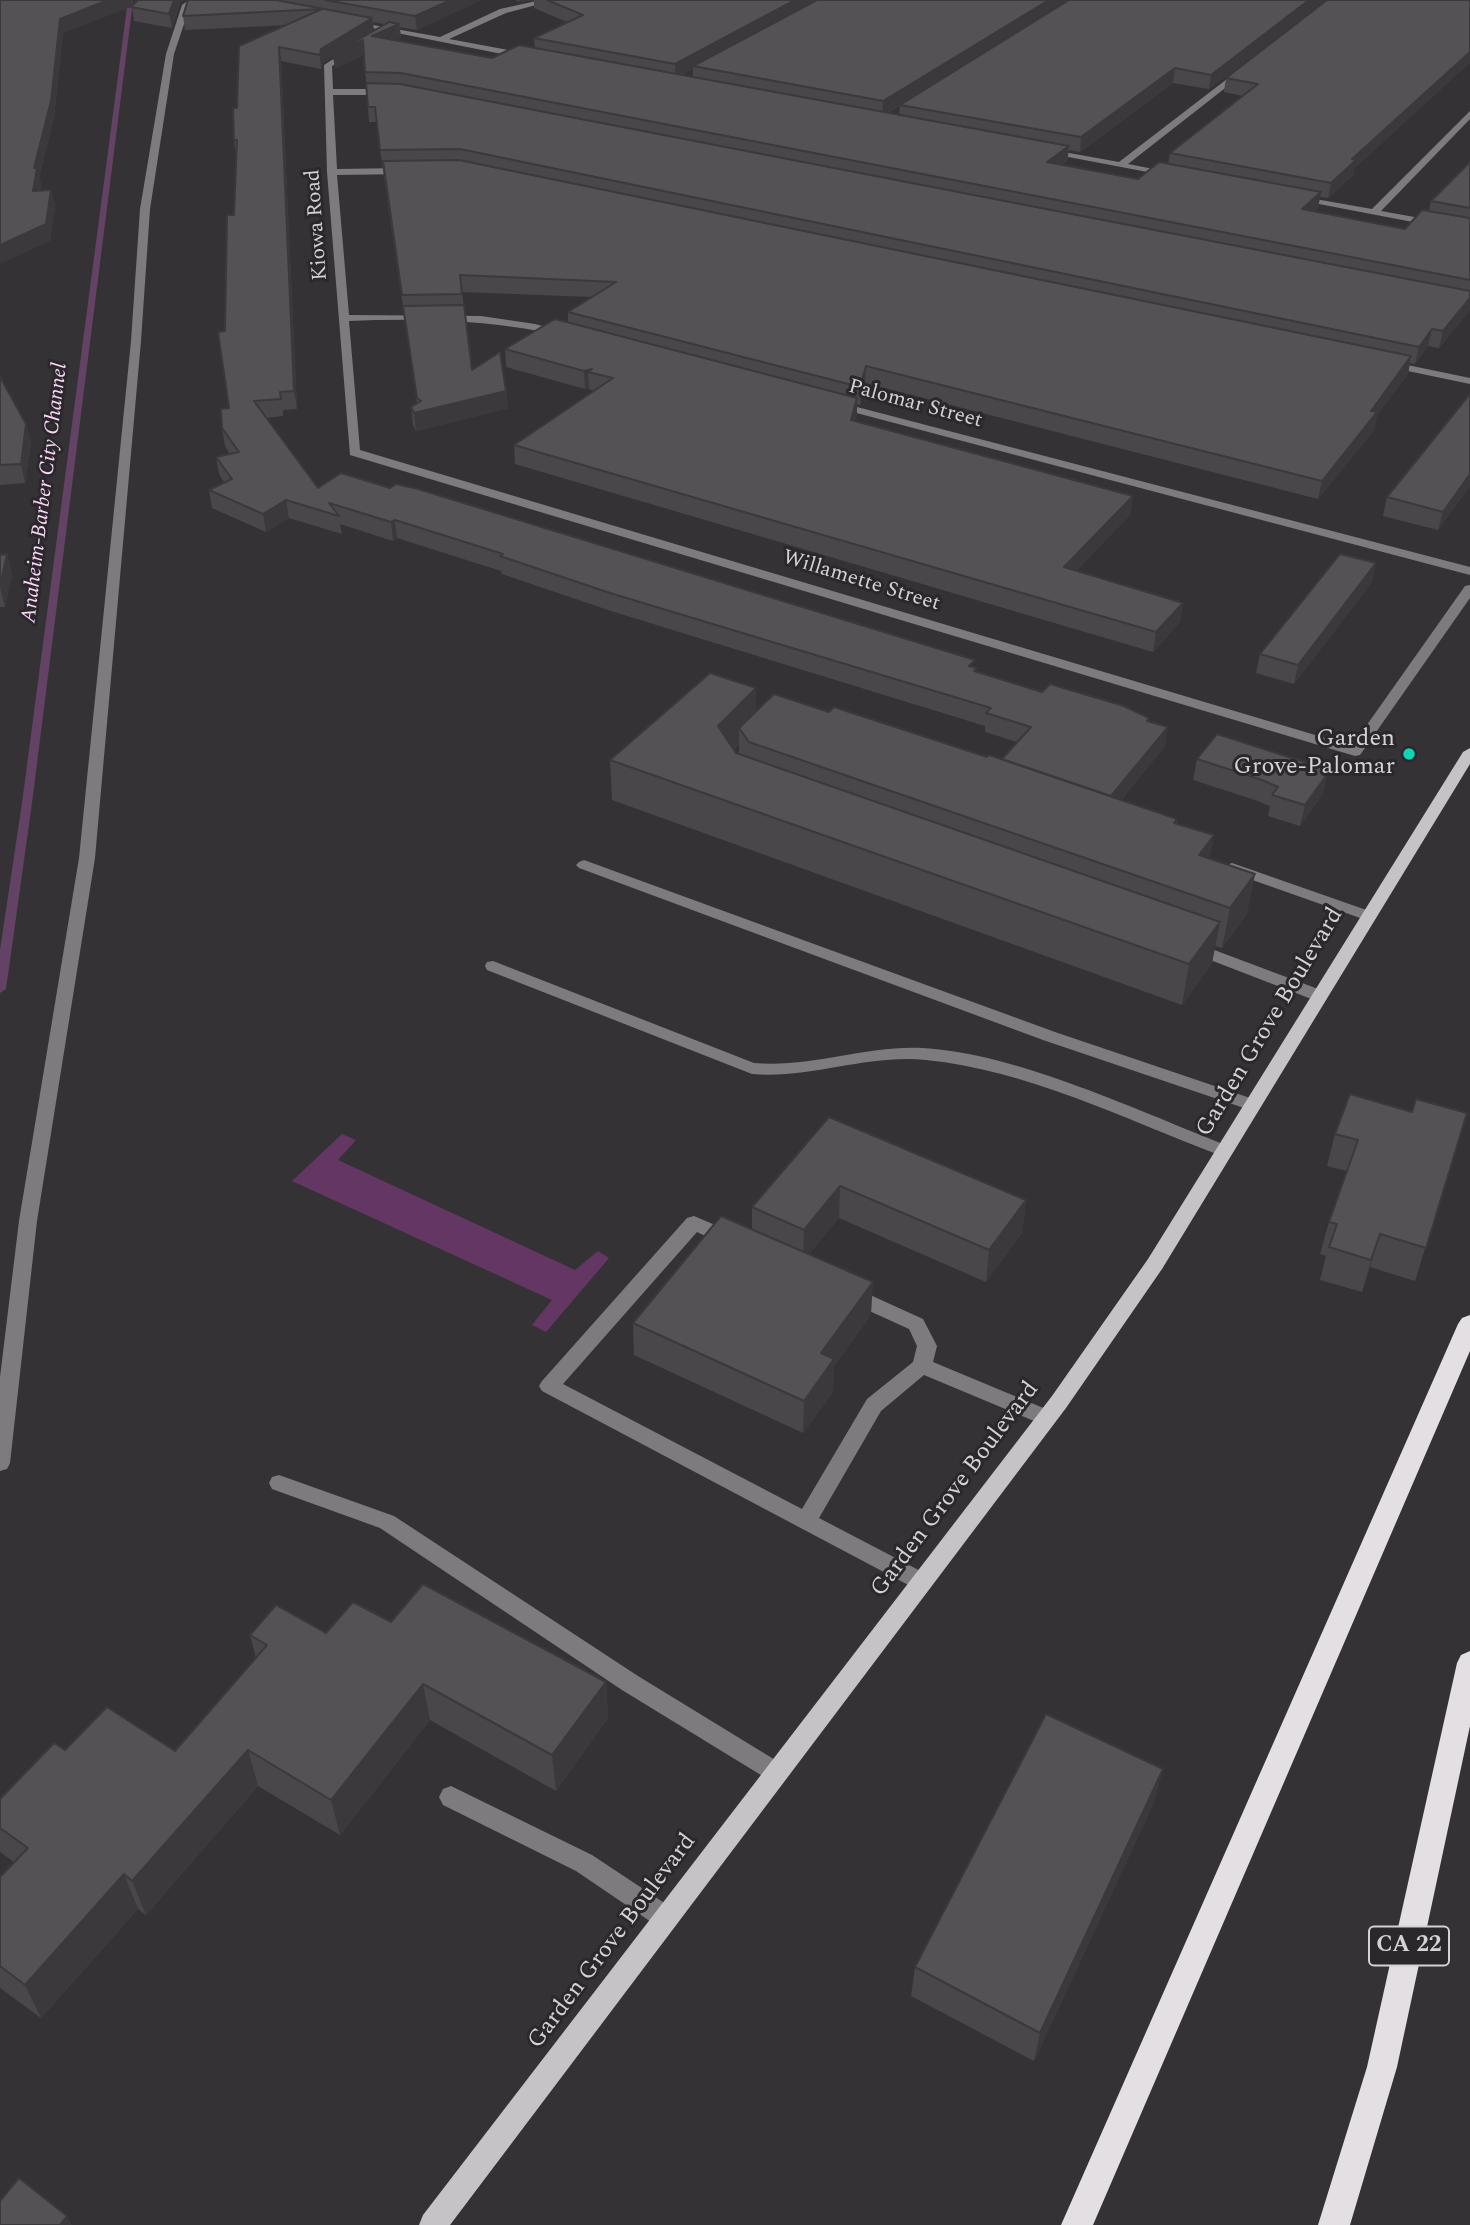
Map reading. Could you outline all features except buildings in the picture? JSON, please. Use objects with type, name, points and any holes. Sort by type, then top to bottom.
[{"type":"highway","points":[[1077,2225],[1470,1324]]},
{"type":"highway","name":"CA 22","points":[[1334,2225],[1382,2067],[1470,1663]]},
{"type":"main road","name":"Garden Grove Boulevard","points":[[433,2225],[1046,1418],[1155,1264],[1470,752]]},
{"type":"street","points":[[0,1463],[28,1221],[87,858],[136,341],[145,209],[170,54],[186,5],[195,0]]},
{"type":"street","points":[[440,40],[503,11],[551,0]]},
{"type":"street","points":[[334,20],[545,59]]},
{"type":"street","points":[[369,42],[389,30]]},
{"type":"street","name":"Kiowa Road","points":[[355,452],[332,172],[328,65],[359,48]]},
{"type":"street","points":[[1120,166],[1249,66]]},
{"type":"street","points":[[329,92],[402,93]]},
{"type":"street","points":[[1374,213],[1470,114]]},
{"type":"street","points":[[1457,127],[1470,129]]},
{"type":"street","points":[[1041,151],[1187,178]]},
{"type":"street","points":[[332,172],[423,170]]},
{"type":"street","points":[[1281,195],[1470,230]]},
{"type":"street","points":[[344,318],[468,316],[500,319],[574,335]]},
{"type":"street","points":[[1375,361],[1470,381]]},
{"type":"street","name":"Palomar Street","points":[[815,399],[1470,571]]},
{"type":"street","name":"Willamette Street","points":[[355,452],[1355,752],[1470,589]]},
{"type":"street","points":[[1214,862],[1369,916]]},
{"type":"street","points":[[584,865],[1049,1036],[1253,1105]]},
{"type":"street","points":[[1177,941],[1320,996]]},
{"type":"street","points":[[493,966],[752,1068],[779,1072],[897,1052],[928,1054],[1014,1073],[1225,1151]]},
{"type":"street","points":[[744,1245],[694,1223],[549,1386],[922,1581]]},
{"type":"street","points":[[806,1521],[874,1405],[922,1366],[927,1346],[916,1324],[830,1285]]},
{"type":"street","points":[[922,1366],[1046,1418]]},
{"type":"street","points":[[279,1483],[387,1522],[630,1683],[777,1773]]},
{"type":"street","points":[[452,1797],[584,1863],[666,1918]]},
{"type":"shaded area","points":[[342,1134],[356,1140],[338,1160],[575,1270],[598,1251],[609,1258],[546,1332],[532,1325],[552,1300],[292,1181]]},
{"type":"waterway","name":"Anaheim-Barber City Channel","points":[[0,989],[27,803],[130,1]]},
{"type":"place","name":"Garden Grove-Palomar","points":[[1409,754]]}]
